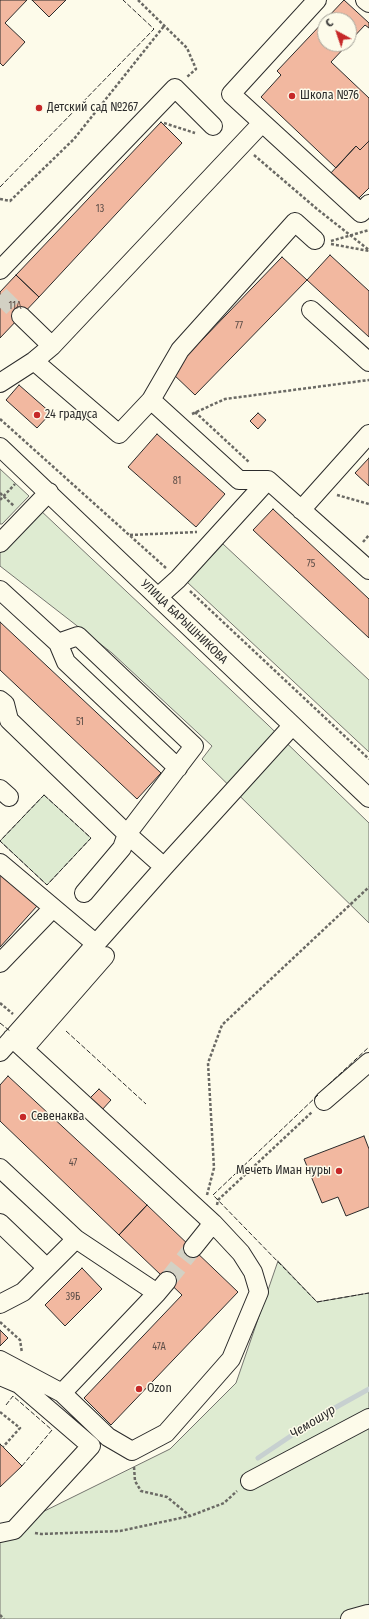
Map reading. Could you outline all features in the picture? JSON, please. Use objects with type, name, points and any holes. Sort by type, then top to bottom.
[{"type":"street","points":[[316,0],[231,94],[361,213],[369,204]]},
{"type":"street","points":[[365,0],[369,3]]},
{"type":"street","points":[[0,270],[175,88],[213,126]]},
{"type":"street","points":[[0,383],[34,361],[52,346],[262,123]]},
{"type":"street","points":[[34,361],[119,434],[150,400],[180,350],[295,222],[315,240]]},
{"type":"street","points":[[311,310],[369,362]]},
{"type":"street","points":[[21,316],[52,346]]},
{"type":"street","points":[[150,400],[239,480],[268,480],[369,570]]},
{"type":"street","points":[[302,510],[369,434]]},
{"type":"street","name":"УЛИЦА БАРЫШНИКОВА","points":[[0,447],[369,798]]},
{"type":"street","points":[[158,597],[178,579],[268,480]]},
{"type":"street","points":[[0,541],[49,492]]},
{"type":"street","points":[[0,590],[58,643],[66,662],[178,768]]},
{"type":"street","points":[[58,643],[78,636],[194,746],[127,834],[122,848],[84,893]]},
{"type":"street","points":[[0,700],[5,704],[9,720],[127,834],[164,866]]},
{"type":"street","points":[[0,1052],[12,1038],[61,994],[100,949],[164,866],[292,726]]},
{"type":"street","points":[[0,863],[100,949]]},
{"type":"street","points":[[0,963],[53,908]]},
{"type":"street","points":[[30,1043],[61,994]]},
{"type":"street","points":[[0,1360],[62,1392],[108,1436],[132,1451],[166,1433],[231,1359],[259,1292],[253,1272],[245,1259],[208,1218],[12,1038]]},
{"type":"street","points":[[324,1101],[369,1062]]},
{"type":"street","points":[[0,1168],[76,1239],[162,1287],[62,1392]]},
{"type":"street","points":[[193,1248],[208,1218]]},
{"type":"street","points":[[0,1223],[47,1268]]},
{"type":"street","points":[[0,1304],[23,1292],[76,1239]]},
{"type":"street","points":[[0,1376],[19,1384],[91,1446],[7,1532]]},
{"type":"street","points":[[250,1481],[369,1418]]},
{"type":"street","points":[[350,1619],[369,1614]]},
{"type":"path","points":[[138,0],[187,48],[196,69],[175,88]]},
{"type":"path","points":[[0,199],[10,201],[74,139],[164,26]]},
{"type":"path","points":[[146,118],[196,133]]},
{"type":"path","points":[[239,146],[259,157],[317,209],[369,250]]},
{"type":"path","points":[[369,230],[325,243],[369,250]]},
{"type":"path","points":[[175,422],[225,399],[369,380]]},
{"type":"path","points":[[195,412],[268,480]]},
{"type":"path","points":[[319,490],[369,504]]},
{"type":"path","points":[[130,535],[222,531]]},
{"type":"path","points":[[208,1218],[214,1168],[208,1063],[222,1025],[369,887]]},
{"type":"path","points":[[208,1218],[218,1200],[324,1101]]},
{"type":"path","points":[[0,1412],[20,1428],[3,1447]]},
{"type":"path","points":[[132,1451],[135,1481],[141,1492],[167,1497],[190,1516]]},
{"type":"path","points":[[7,1532],[41,1534],[120,1531],[190,1516],[224,1503],[250,1481]]},
{"type":"path","points":[[0,1615],[4,1619]]},
{"type":"green space","points":[[0,469],[29,496],[2,524],[0,524]]},
{"type":"green space","points":[[39,509],[267,724],[369,823],[369,923],[202,759],[212,746],[112,653],[0,566],[0,550]]},
{"type":"green space","points":[[223,544],[369,680],[369,752],[187,582]]},
{"type":"green space","points":[[44,795],[91,838],[47,885],[0,841]]},
{"type":"green space","points":[[278,1261],[317,1302],[369,1293],[369,1619],[0,1619],[0,1533],[170,1449],[236,1383]]},
{"type":"building","points":[[0,0],[27,0],[5,23],[25,42],[3,66],[0,63]]},
{"type":"building","points":[[32,0],[66,0],[49,17]]},
{"type":"building","points":[[344,0],[369,23],[369,28],[365,25],[357,34],[357,12],[333,12]]},
{"type":"building","points":[[317,28],[317,52],[340,52],[331,62],[369,98],[369,141],[360,150],[356,146],[336,168],[261,97],[281,75],[277,71]]},
{"type":"building","points":[[161,122],[182,143],[39,297],[16,275]]},
{"type":"building","points":[[369,141],[369,188],[356,201],[329,175],[356,146],[360,150]]},
{"type":"building","points":[[330,255],[369,291],[369,337],[307,280]]},
{"type":"building","points":[[282,257],[307,280],[195,395],[171,372]]},
{"type":"building","points":[[16,275],[39,297],[0,338],[0,292]]},
{"type":"building","points":[[19,385],[51,413],[37,428],[6,400]]},
{"type":"building","points":[[258,413],[266,420],[258,429],[250,421]]},
{"type":"building","points":[[157,434],[225,494],[196,527],[128,467]]},
{"type":"building","points":[[369,458],[369,486],[355,473]]},
{"type":"building","points":[[273,509],[369,599],[369,638],[253,530]]},
{"type":"building","points":[[0,622],[161,773],[137,799],[0,670]]},
{"type":"building","points":[[1,873],[37,906],[0,947],[0,875]]},
{"type":"building","points":[[8,1076],[147,1205],[119,1235],[0,1121],[0,1085]]},
{"type":"building","points":[[99,1089],[111,1100],[101,1111],[89,1099]]},
{"type":"building","name":"Мечеть Иман нуры","points":[[364,1136],[369,1149],[369,1207],[346,1216],[338,1197],[322,1203],[304,1159]]},
{"type":"building","points":[[147,1205],[238,1292],[111,1425],[84,1398],[182,1295],[119,1235]]},
{"type":"building","points":[[82,1268],[102,1289],[65,1326],[45,1305]]},
{"type":"building","points":[[0,1330],[8,1338],[0,1346]]},
{"type":"building","points":[[0,1444],[22,1466],[0,1487]]},
{"type":"waterway","name":"Чемошур","points":[[258,1458],[322,1415],[369,1389]]},
{"type":"tunnel","points":[[0,295],[21,316]]},
{"type":"tunnel","points":[[167,1281],[193,1248]]},
{"type":"fence","points":[[0,187],[154,29],[123,0]]},
{"type":"fence","points":[[44,795],[91,838],[47,885],[0,841],[44,795]]},
{"type":"fence","points":[[0,1023],[10,1031]]},
{"type":"fence","points":[[66,1031],[146,1104]]},
{"type":"fence","points":[[328,1085],[369,1047]]},
{"type":"fence","points":[[318,1095],[213,1195],[317,1302],[369,1293]]},
{"type":"fence","points":[[6,1405],[13,1396],[52,1430],[22,1466]]},
{"type":"place","name":"Школа №76","points":[[292,96]]},
{"type":"place","name":"Детский сад №267","points":[[39,108]]},
{"type":"place","name":"24 градуса","points":[[37,415]]},
{"type":"place","name":"Севенаква","points":[[23,1117]]},
{"type":"place","name":"Мечеть Иман нуры","points":[[339,1171]]},
{"type":"place","name":"Ozon","points":[[139,1389]]}]
